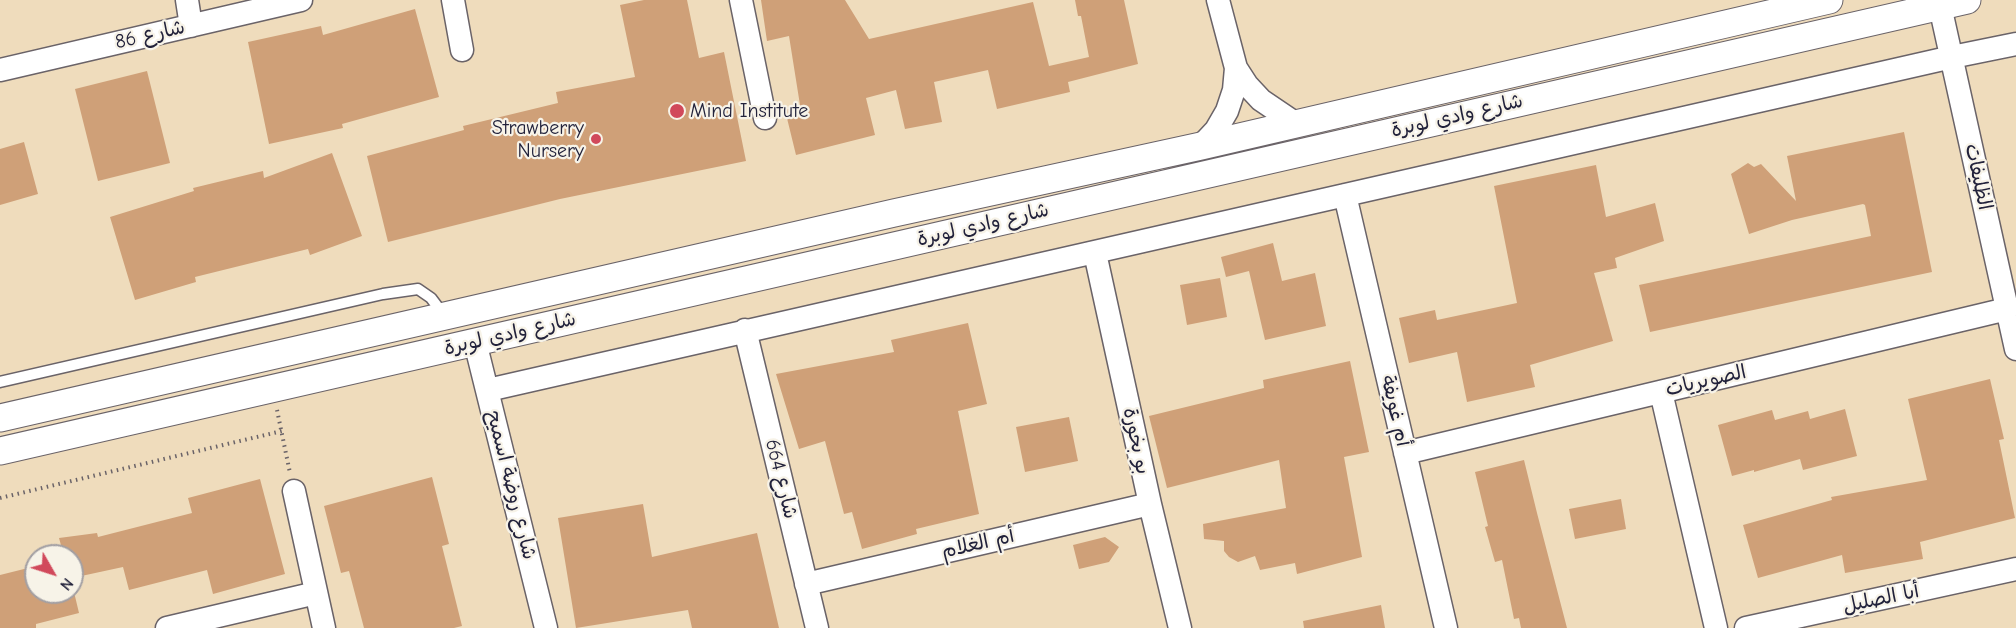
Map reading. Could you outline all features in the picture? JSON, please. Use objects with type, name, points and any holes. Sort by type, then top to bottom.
[{"type":"street","points":[[187,0],[191,26]]},
{"type":"street","name":"شارع 86","points":[[0,70],[301,0]]},
{"type":"street","points":[[453,0],[462,50]]},
{"type":"street","points":[[741,0],[765,118]]},
{"type":"street","points":[[1201,146],[1216,130],[1227,111],[1234,90],[1236,68],[1218,0]]},
{"type":"street","name":"شارع وادي لوبرة","points":[[0,418],[894,213],[1201,146],[1829,0]]},
{"type":"street","name":"شارع وادي لوبرة","points":[[0,452],[1967,0]]},
{"type":"street","name":"الظليفات","points":[[1940,6],[2016,349]]},
{"type":"street","points":[[488,390],[2016,44]]},
{"type":"street","points":[[1236,68],[1261,100],[1277,113],[1295,123]]},
{"type":"street","name":"أم غويفة","points":[[1345,195],[1446,628]]},
{"type":"street","name":"بو بخورة","points":[[1095,253],[1150,504],[1180,628]]},
{"type":"street","name":"الصويريات","points":[[1405,453],[2007,309]]},
{"type":"street","name":"شارع 664","points":[[745,330],[817,628]]},
{"type":"street","name":"شارع روضة اسميح","points":[[475,342],[546,628]]},
{"type":"street","points":[[1661,392],[1716,628]]},
{"type":"street","points":[[294,491],[324,628]]},
{"type":"street","name":"أم الغلام","points":[[806,584],[1150,504]]},
{"type":"street","name":"أبا الصليل","points":[[1746,628],[2016,569]]},
{"type":"street","points":[[167,628],[316,593]]},
{"type":"lane","points":[[0,382],[383,294],[418,289],[431,298],[445,316]]},
{"type":"path","points":[[273,389],[294,491]]},
{"type":"path","points":[[0,498],[282,431]]},
{"type":"building","points":[[644,0],[687,0],[699,58],[724,52],[746,161],[560,199],[388,242],[367,156],[464,130],[463,126],[558,103],[556,92],[635,77],[620,5]]},
{"type":"building","points":[[761,0],[845,0],[869,39],[1033,2],[1049,66],[1089,57],[1081,16],[1078,16],[1075,0],[1124,0],[1138,64],[1068,82],[1070,92],[997,109],[988,70],[934,82],[942,122],[905,129],[896,90],[866,98],[875,135],[796,155],[785,110],[800,105],[789,36],[767,41]]},
{"type":"building","points":[[415,9],[439,97],[342,124],[343,128],[269,144],[248,42],[321,26],[323,35]]},
{"type":"building","points":[[147,71],[170,163],[98,181],[75,89]]},
{"type":"building","points":[[1904,132],[1932,272],[1650,332],[1639,285],[1871,236],[1863,204],[1792,220],[1749,234],[1731,174],[1748,163],[1754,167],[1761,164],[1796,201],[1787,156]]},
{"type":"building","points":[[24,142],[38,194],[0,205],[0,149]]},
{"type":"building","points":[[332,153],[362,236],[310,255],[308,249],[195,277],[196,282],[135,300],[110,217],[194,191],[193,188],[263,171],[264,178]]},
{"type":"building","points":[[1596,165],[1606,217],[1655,203],[1664,241],[1615,258],[1617,268],[1594,273],[1613,341],[1530,365],[1535,387],[1467,402],[1457,352],[1409,363],[1399,318],[1435,310],[1437,320],[1517,303],[1494,186]]},
{"type":"building","points":[[1273,243],[1282,281],[1315,273],[1326,326],[1265,340],[1249,271],[1226,277],[1221,257]]},
{"type":"building","points":[[1220,278],[1227,317],[1187,325],[1180,285]]},
{"type":"building","points":[[968,323],[987,404],[958,411],[979,514],[916,529],[917,534],[862,549],[852,512],[844,514],[825,441],[799,449],[776,374],[894,352],[891,340]]},
{"type":"building","points":[[1350,361],[1369,452],[1344,457],[1362,557],[1297,574],[1295,563],[1260,570],[1255,556],[1238,562],[1229,557],[1224,551],[1224,541],[1204,539],[1203,524],[1286,508],[1279,460],[1167,488],[1149,416],[1264,388],[1263,380]]},
{"type":"building","points":[[1990,379],[2004,439],[1999,440],[2015,518],[1920,542],[1923,559],[1845,573],[1842,555],[1758,578],[1743,525],[1832,500],[1831,497],[1927,480],[1908,399]]},
{"type":"building","points":[[1845,409],[1857,456],[1803,470],[1800,459],[1732,476],[1718,425],[1772,410],[1775,420],[1808,411],[1810,419]]},
{"type":"building","points":[[1069,417],[1078,461],[1025,472],[1016,427]]},
{"type":"building","points":[[1524,460],[1567,628],[1521,628],[1519,618],[1514,619],[1502,560],[1495,562],[1485,527],[1488,526],[1475,472]]},
{"type":"building","points":[[432,477],[449,544],[442,546],[462,626],[454,628],[364,628],[349,571],[341,573],[324,506]]},
{"type":"building","points":[[260,479],[285,574],[213,594],[207,570],[129,590],[123,567],[84,575],[84,544],[61,544],[59,538],[97,533],[98,537],[192,513],[188,498]]},
{"type":"building","points":[[1621,499],[1626,529],[1575,539],[1569,509]]},
{"type":"building","points":[[643,504],[652,557],[757,533],[779,628],[692,628],[688,610],[576,628],[558,518]]},
{"type":"building","points":[[1105,537],[1119,547],[1109,562],[1079,569],[1073,545]]},
{"type":"building","points":[[24,569],[24,604],[77,604],[79,613],[36,624],[36,628],[0,628],[0,575]]},
{"type":"building","points":[[1381,605],[1385,628],[1304,628],[1303,621]]},
{"type":"place","name":"Mind Institute","points":[[677,111]]},
{"type":"place","name":"Strawberry Nursery","points":[[596,139]]}]
